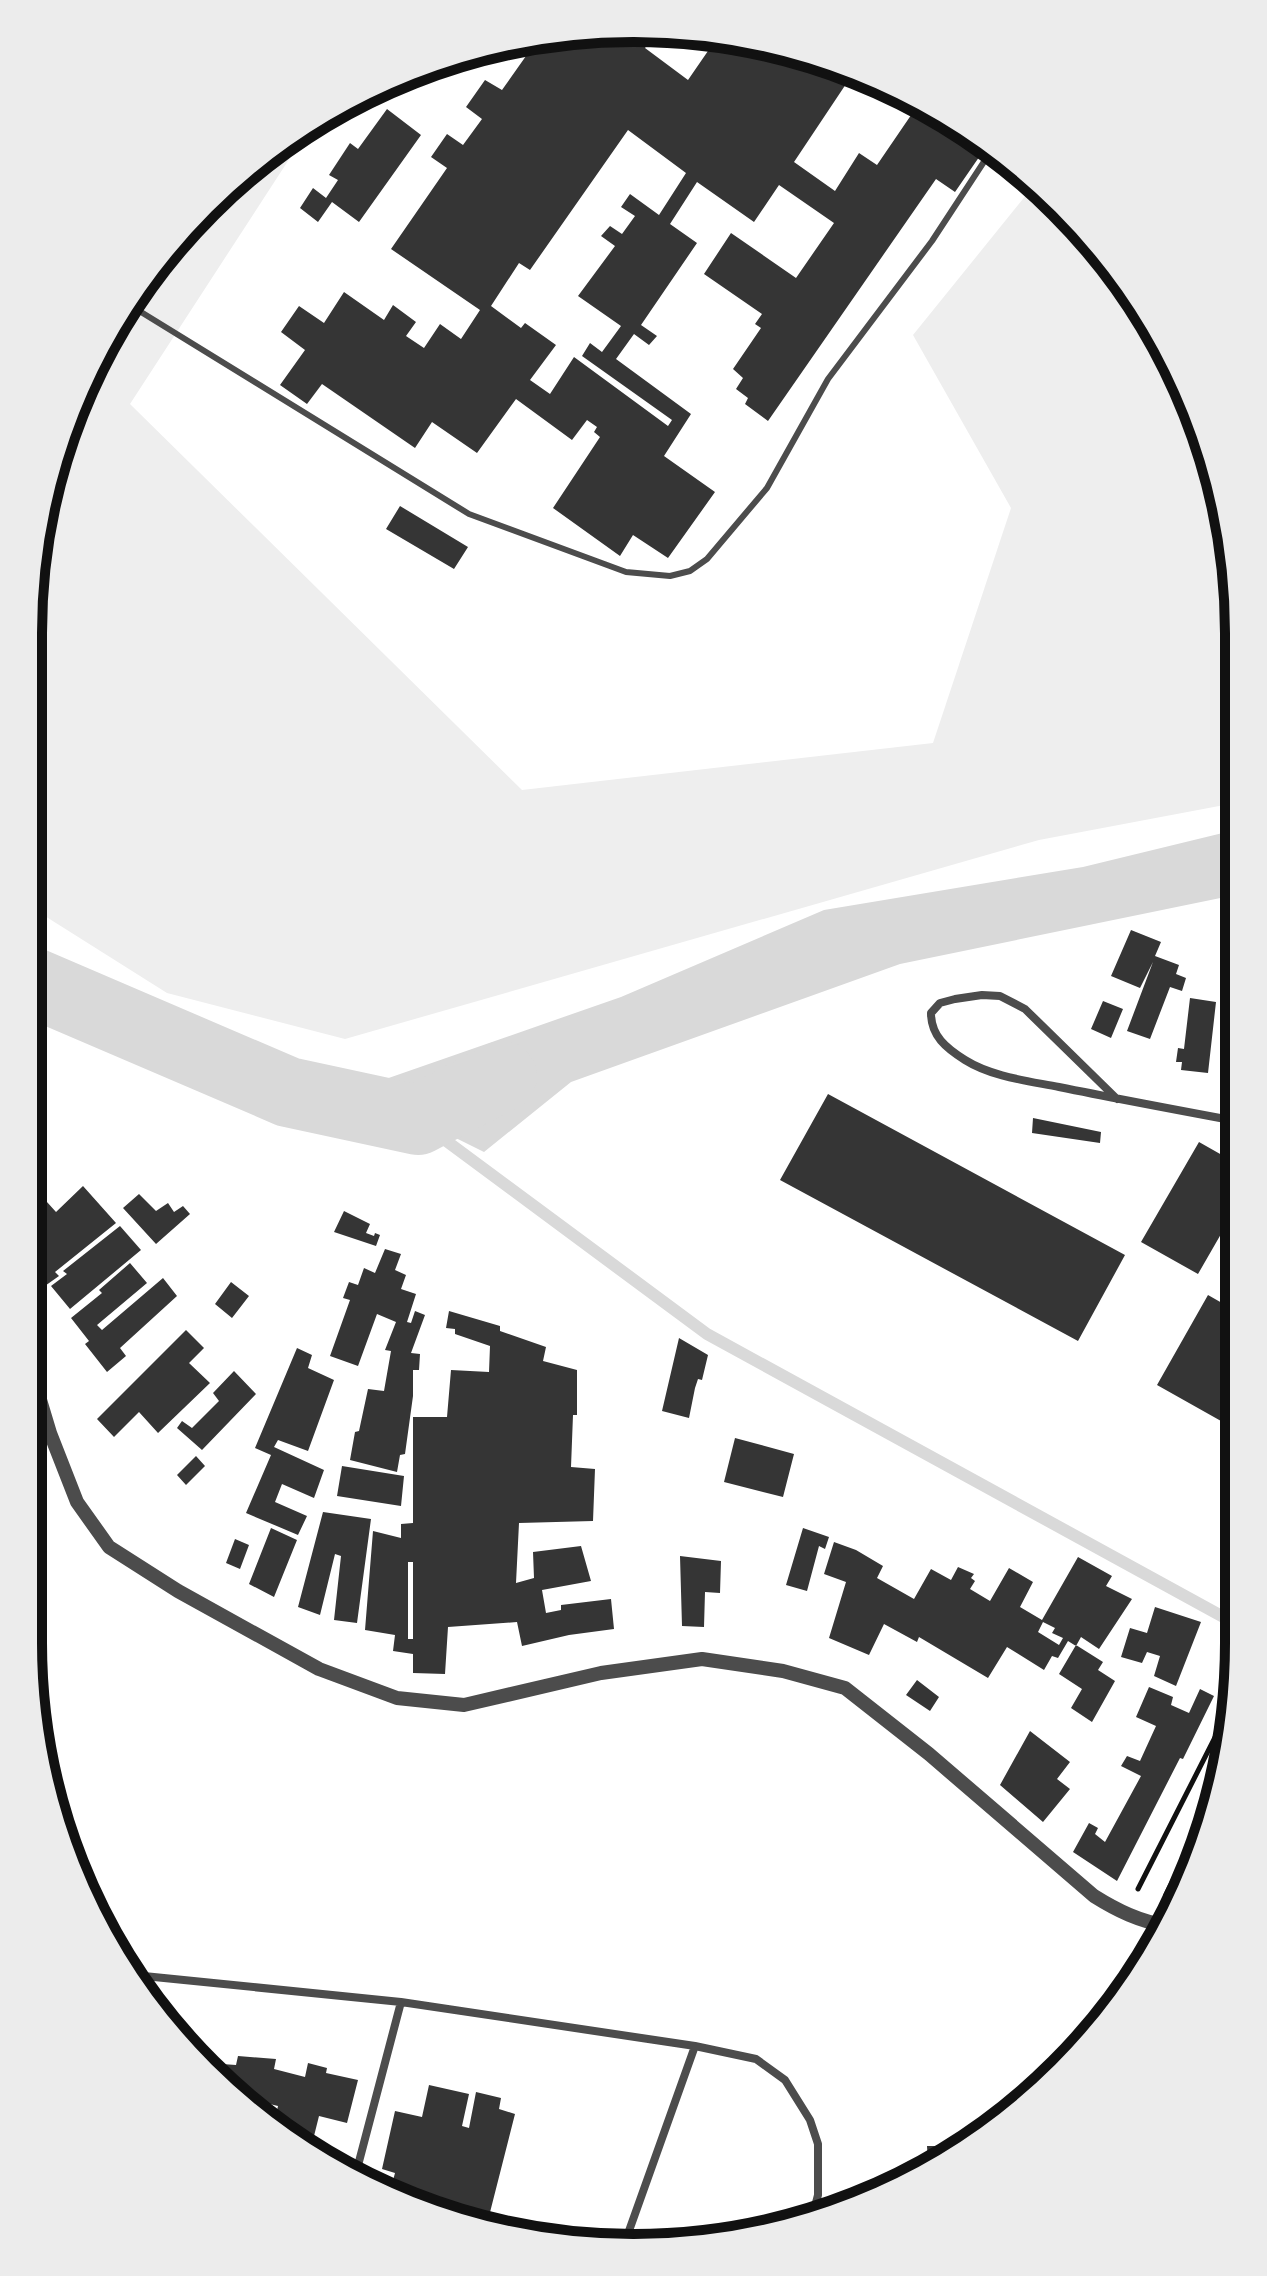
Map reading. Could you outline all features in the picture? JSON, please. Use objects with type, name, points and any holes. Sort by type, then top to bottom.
[{"type":"street","points":[[1117,1099],[1025,1009],[1000,996],[955,999],[940,1003],[931,1013],[931,1027],[941,1042],[966,1061],[1015,1078],[1117,1099],[1225,1119]]},
{"type":"street","points":[[42,1406],[77,1502],[109,1547],[178,1591],[319,1669],[397,1698],[464,1705],[601,1673],[702,1659],[783,1671],[845,1688],[929,1754],[1094,1896],[1123,1914],[1154,1924]]},
{"type":"street","points":[[146,1976],[401,2002],[695,2046],[756,2059],[785,2080],[810,2120],[818,2144],[815,2206]]},
{"type":"street","points":[[358,2166],[401,2002]]},
{"type":"street","points":[[628,2234],[695,2046]]},
{"type":"lane","points":[[139,310],[469,514],[626,572],[670,576],[690,571],[707,559],[767,488],[828,379],[932,241],[986,159]]},
{"type":"path","points":[[1123,1914],[1218,1731]]},
{"type":"shaded area","points":[[297,148],[130,404],[522,790],[933,743],[1011,508],[913,335],[1028,193],[1103,273],[1146,338],[1180,407],[1194,443],[1214,518],[1224,595],[1225,805],[1039,840],[345,1039],[167,993],[42,914],[42,634],[47,556],[53,518],[73,443],[121,338],[164,273],[189,243],[215,215],[273,164]]},
{"type":"shaded area","points":[[1225,832],[1225,897],[900,964],[571,1082],[484,1152],[357,1089],[621,997],[824,910],[1083,867]]},
{"type":"building","points":[[649,42],[645,48],[688,80],[711,47],[787,62],[847,82],[794,162],[835,191],[859,153],[877,165],[913,112],[981,155],[955,192],[936,179],[768,421],[745,404],[748,398],[736,389],[743,378],[733,369],[761,328],[755,324],[762,314],[704,274],[731,233],[796,278],[834,223],[779,185],[754,222],[697,182],[670,224],[697,243],[641,325],[657,336],[649,345],[634,334],[616,359],[691,414],[664,456],[715,492],[668,558],[633,535],[620,556],[553,508],[600,437],[594,432],[597,427],[587,420],[572,440],[516,399],[477,453],[432,422],[415,448],[322,384],[307,404],[280,385],[305,350],[281,332],[299,306],[324,323],[344,292],[384,320],[393,305],[416,322],[406,336],[424,348],[440,324],[461,339],[480,310],[391,249],[447,168],[431,157],[447,134],[463,145],[482,119],[466,107],[485,80],[502,90],[529,51],[595,43]],"holes":[[[628,130],[686,173],[659,215],[630,194],[621,207],[635,216],[622,234],[610,226],[601,236],[615,246],[578,296],[621,326],[602,352],[590,343],[582,356],[672,420],[668,426],[574,357],[550,394],[530,380],[556,345],[525,323],[521,328],[491,306],[519,263],[530,270]]]},
{"type":"building","points":[[387,109],[421,135],[359,222],[332,202],[318,222],[300,208],[313,188],[326,198],[338,180],[329,175],[350,143],[358,149]]},
{"type":"building","points":[[400,506],[468,547],[454,569],[386,529]]},
{"type":"building","points":[[1131,930],[1161,942],[1155,956],[1179,965],[1176,974],[1186,978],[1182,991],[1170,987],[1150,1039],[1127,1031],[1153,962],[1140,988],[1111,976]]},
{"type":"building","points":[[1225,965],[1225,993],[1222,993]]},
{"type":"building","points":[[1190,998],[1216,1002],[1208,1073],[1181,1070],[1182,1062],[1176,1062],[1178,1048],[1184,1049]]},
{"type":"building","points":[[1103,1001],[1123,1009],[1111,1038],[1091,1029]]},
{"type":"building","points":[[1223,1018],[1225,1049],[1220,1048]]},
{"type":"building","points":[[828,1094],[1125,1255],[1078,1341],[780,1180]]},
{"type":"building","points":[[1033,1118],[1101,1132],[1100,1143],[1032,1133]]},
{"type":"building","points":[[1199,1142],[1225,1157],[1225,1227],[1198,1274],[1141,1242]]},
{"type":"building","points":[[83,1186],[116,1223],[55,1272],[59,1276],[42,1288],[42,1196],[56,1212]]},
{"type":"building","points":[[139,1194],[156,1211],[168,1203],[174,1212],[183,1206],[190,1214],[156,1244],[123,1208]]},
{"type":"building","points":[[344,1211],[370,1224],[366,1233],[380,1235],[376,1246],[334,1232]]},
{"type":"building","points":[[120,1226],[141,1250],[70,1309],[51,1286],[67,1274],[63,1271]]},
{"type":"building","points":[[385,1249],[401,1254],[395,1270],[406,1275],[401,1289],[416,1294],[407,1322],[411,1323],[415,1311],[425,1315],[411,1353],[420,1354],[419,1370],[413,1370],[413,1396],[405,1454],[400,1455],[397,1472],[350,1460],[368,1389],[384,1391],[391,1351],[385,1350],[396,1322],[377,1314],[358,1366],[330,1356],[350,1300],[343,1298],[349,1282],[358,1285],[364,1268],[375,1273]]},
{"type":"building","points":[[130,1263],[147,1283],[97,1325],[102,1330],[163,1278],[177,1296],[120,1348],[126,1356],[107,1372],[85,1344],[89,1341],[71,1318],[102,1293],[99,1290]]},
{"type":"building","points":[[231,1282],[249,1296],[232,1318],[215,1304]]},
{"type":"building","points":[[1208,1295],[1225,1305],[1225,1423],[1157,1385]]},
{"type":"building","points":[[449,1311],[500,1326],[500,1331],[546,1347],[543,1361],[577,1370],[577,1415],[573,1415],[571,1467],[595,1469],[593,1521],[519,1523],[516,1583],[534,1578],[533,1552],[581,1546],[591,1581],[542,1590],[546,1613],[561,1610],[561,1605],[611,1599],[614,1629],[522,1646],[517,1622],[448,1627],[445,1674],[413,1673],[413,1654],[393,1651],[395,1635],[365,1630],[373,1531],[401,1538],[401,1524],[413,1523],[413,1417],[447,1417],[451,1370],[489,1372],[490,1346],[455,1334],[455,1329],[446,1328]],"holes":[[[408,1562],[413,1562],[413,1639],[408,1639]]]},
{"type":"building","points":[[186,1330],[204,1348],[189,1363],[210,1383],[158,1433],[139,1412],[114,1437],[97,1419]]},
{"type":"building","points":[[679,1338],[708,1355],[702,1380],[698,1379],[695,1388],[689,1418],[662,1411]]},
{"type":"building","points":[[297,1348],[312,1355],[308,1368],[334,1380],[308,1451],[278,1440],[274,1447],[324,1470],[314,1498],[282,1484],[275,1502],[307,1516],[298,1535],[246,1513],[271,1455],[255,1448]]},
{"type":"building","points":[[234,1371],[256,1394],[202,1450],[177,1428],[182,1421],[192,1428],[219,1401],[213,1393]]},
{"type":"building","points":[[735,1438],[794,1454],[783,1497],[724,1482]]},
{"type":"building","points":[[196,1456],[205,1466],[186,1485],[177,1475]]},
{"type":"building","points":[[342,1466],[404,1476],[401,1506],[337,1496]]},
{"type":"building","points":[[323,1512],[371,1519],[357,1623],[334,1620],[341,1556],[335,1554],[320,1615],[298,1607]]},
{"type":"building","points":[[271,1528],[297,1540],[274,1597],[249,1584]]},
{"type":"building","points":[[803,1528],[829,1537],[825,1549],[819,1546],[807,1591],[786,1585]]},
{"type":"building","points":[[235,1539],[249,1545],[240,1569],[226,1563]]},
{"type":"building","points":[[834,1542],[856,1550],[883,1566],[877,1578],[914,1599],[931,1569],[951,1580],[958,1567],[974,1574],[971,1578],[975,1581],[970,1589],[990,1601],[1009,1568],[1033,1582],[1020,1607],[1042,1620],[1078,1557],[1112,1576],[1106,1586],[1132,1599],[1099,1649],[1081,1637],[1076,1646],[1068,1641],[1058,1658],[1052,1656],[1044,1670],[1007,1647],[988,1678],[919,1637],[917,1642],[884,1624],[869,1655],[829,1638],[846,1582],[824,1574]],"holes":[[[1043,1622],[1055,1628],[1052,1633],[1063,1638],[1059,1645],[1038,1632]]]},
{"type":"building","points":[[680,1556],[721,1561],[720,1593],[705,1592],[704,1627],[682,1626]]},
{"type":"building","points":[[1155,1607],[1201,1622],[1176,1686],[1154,1676],[1160,1656],[1147,1652],[1142,1663],[1121,1657],[1130,1628],[1147,1633]]},
{"type":"building","points":[[1076,1645],[1103,1662],[1098,1670],[1115,1681],[1092,1722],[1071,1708],[1082,1689],[1059,1674]]},
{"type":"building","points":[[917,1680],[939,1697],[930,1711],[906,1695]]},
{"type":"building","points":[[1149,1687],[1173,1697],[1171,1705],[1189,1713],[1200,1689],[1214,1696],[1117,1881],[1073,1852],[1089,1823],[1098,1828],[1095,1834],[1105,1842],[1141,1776],[1121,1766],[1127,1756],[1140,1761],[1156,1726],[1136,1717]]},
{"type":"building","points":[[1030,1731],[1070,1762],[1057,1779],[1070,1789],[1043,1822],[1000,1785]]},
{"type":"building","points":[[1190,1840],[1167,1897],[1163,1895]]},
{"type":"building","points":[[238,2056],[276,2059],[274,2069],[305,2077],[308,2063],[327,2068],[326,2073],[358,2080],[347,2123],[319,2116],[313,2139],[276,2114],[278,2106],[261,2102],[218,2064],[236,2065]]},
{"type":"building","points":[[429,2085],[469,2094],[462,2126],[469,2128],[476,2092],[501,2098],[499,2109],[515,2114],[489,2216],[407,2189],[393,2182],[395,2173],[382,2169],[395,2111],[422,2117]]},
{"type":"building","points":[[927,2146],[943,2146],[929,2155]]},
{"type":"waterway","points":[[42,987],[288,1092],[418,1120],[502,1076]]},
{"type":"waterway","points":[[418,1120],[707,1334],[1225,1618]]}]
